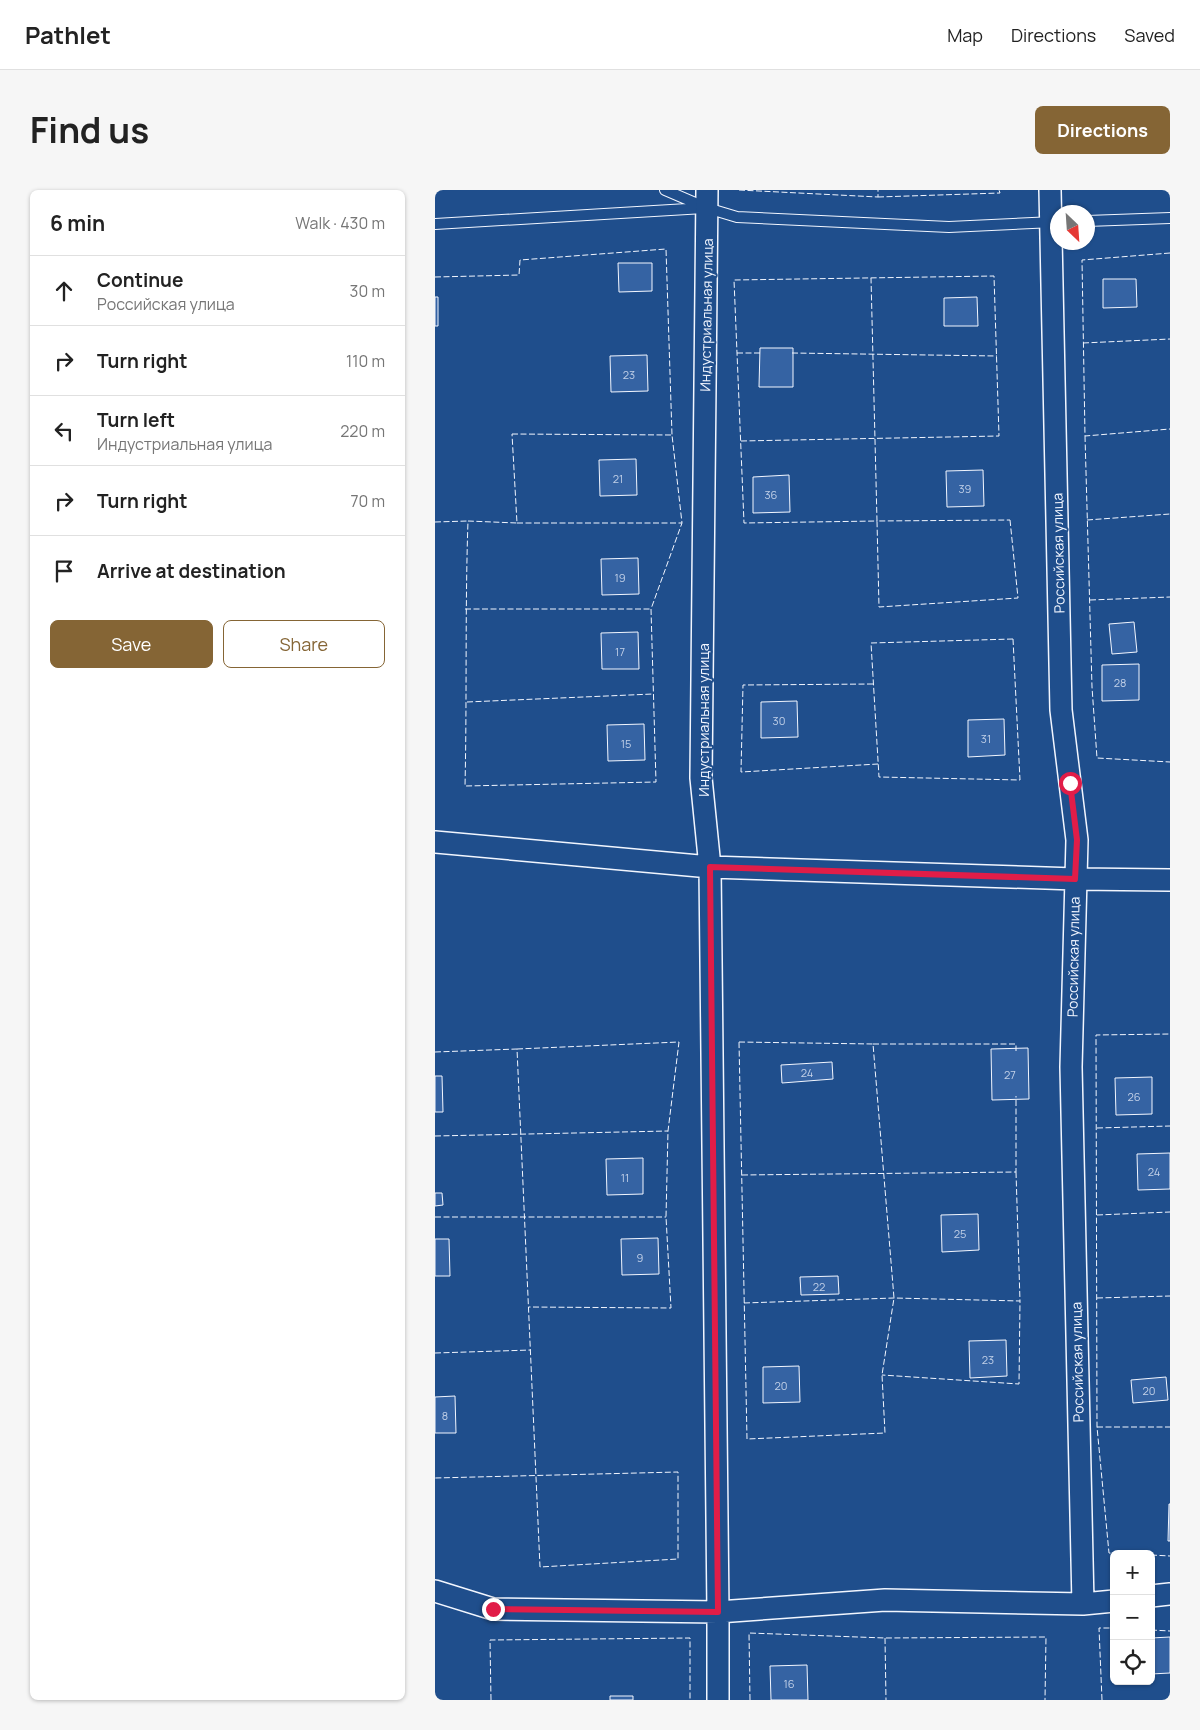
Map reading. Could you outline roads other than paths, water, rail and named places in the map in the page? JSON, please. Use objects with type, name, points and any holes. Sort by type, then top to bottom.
[{"type":"street","name":"Российская улица","points":[[1050,190],[1052,205]]},
{"type":"street","name":"Индустриальная улица","points":[[707,199],[701,778],[710,867],[718,1612],[717,1700]]},
{"type":"street","name":"Российская улица","points":[[1054,250],[1061,710],[1077,840],[1071,1067],[1083,1604]]},
{"type":"street","points":[[435,842],[710,867],[1075,879],[1170,880]]},
{"type":"street","points":[[435,1591],[493,1609],[718,1612],[885,1600],[1083,1604],[1110,1601]]},
{"type":"street","points":[[1155,1596],[1170,1594]]},
{"type":"lane","points":[[665,190],[707,199],[737,217],[949,227],[1050,222]]},
{"type":"lane","points":[[435,224],[707,199]]},
{"type":"lane","points":[[1095,221],[1170,218]]}]
